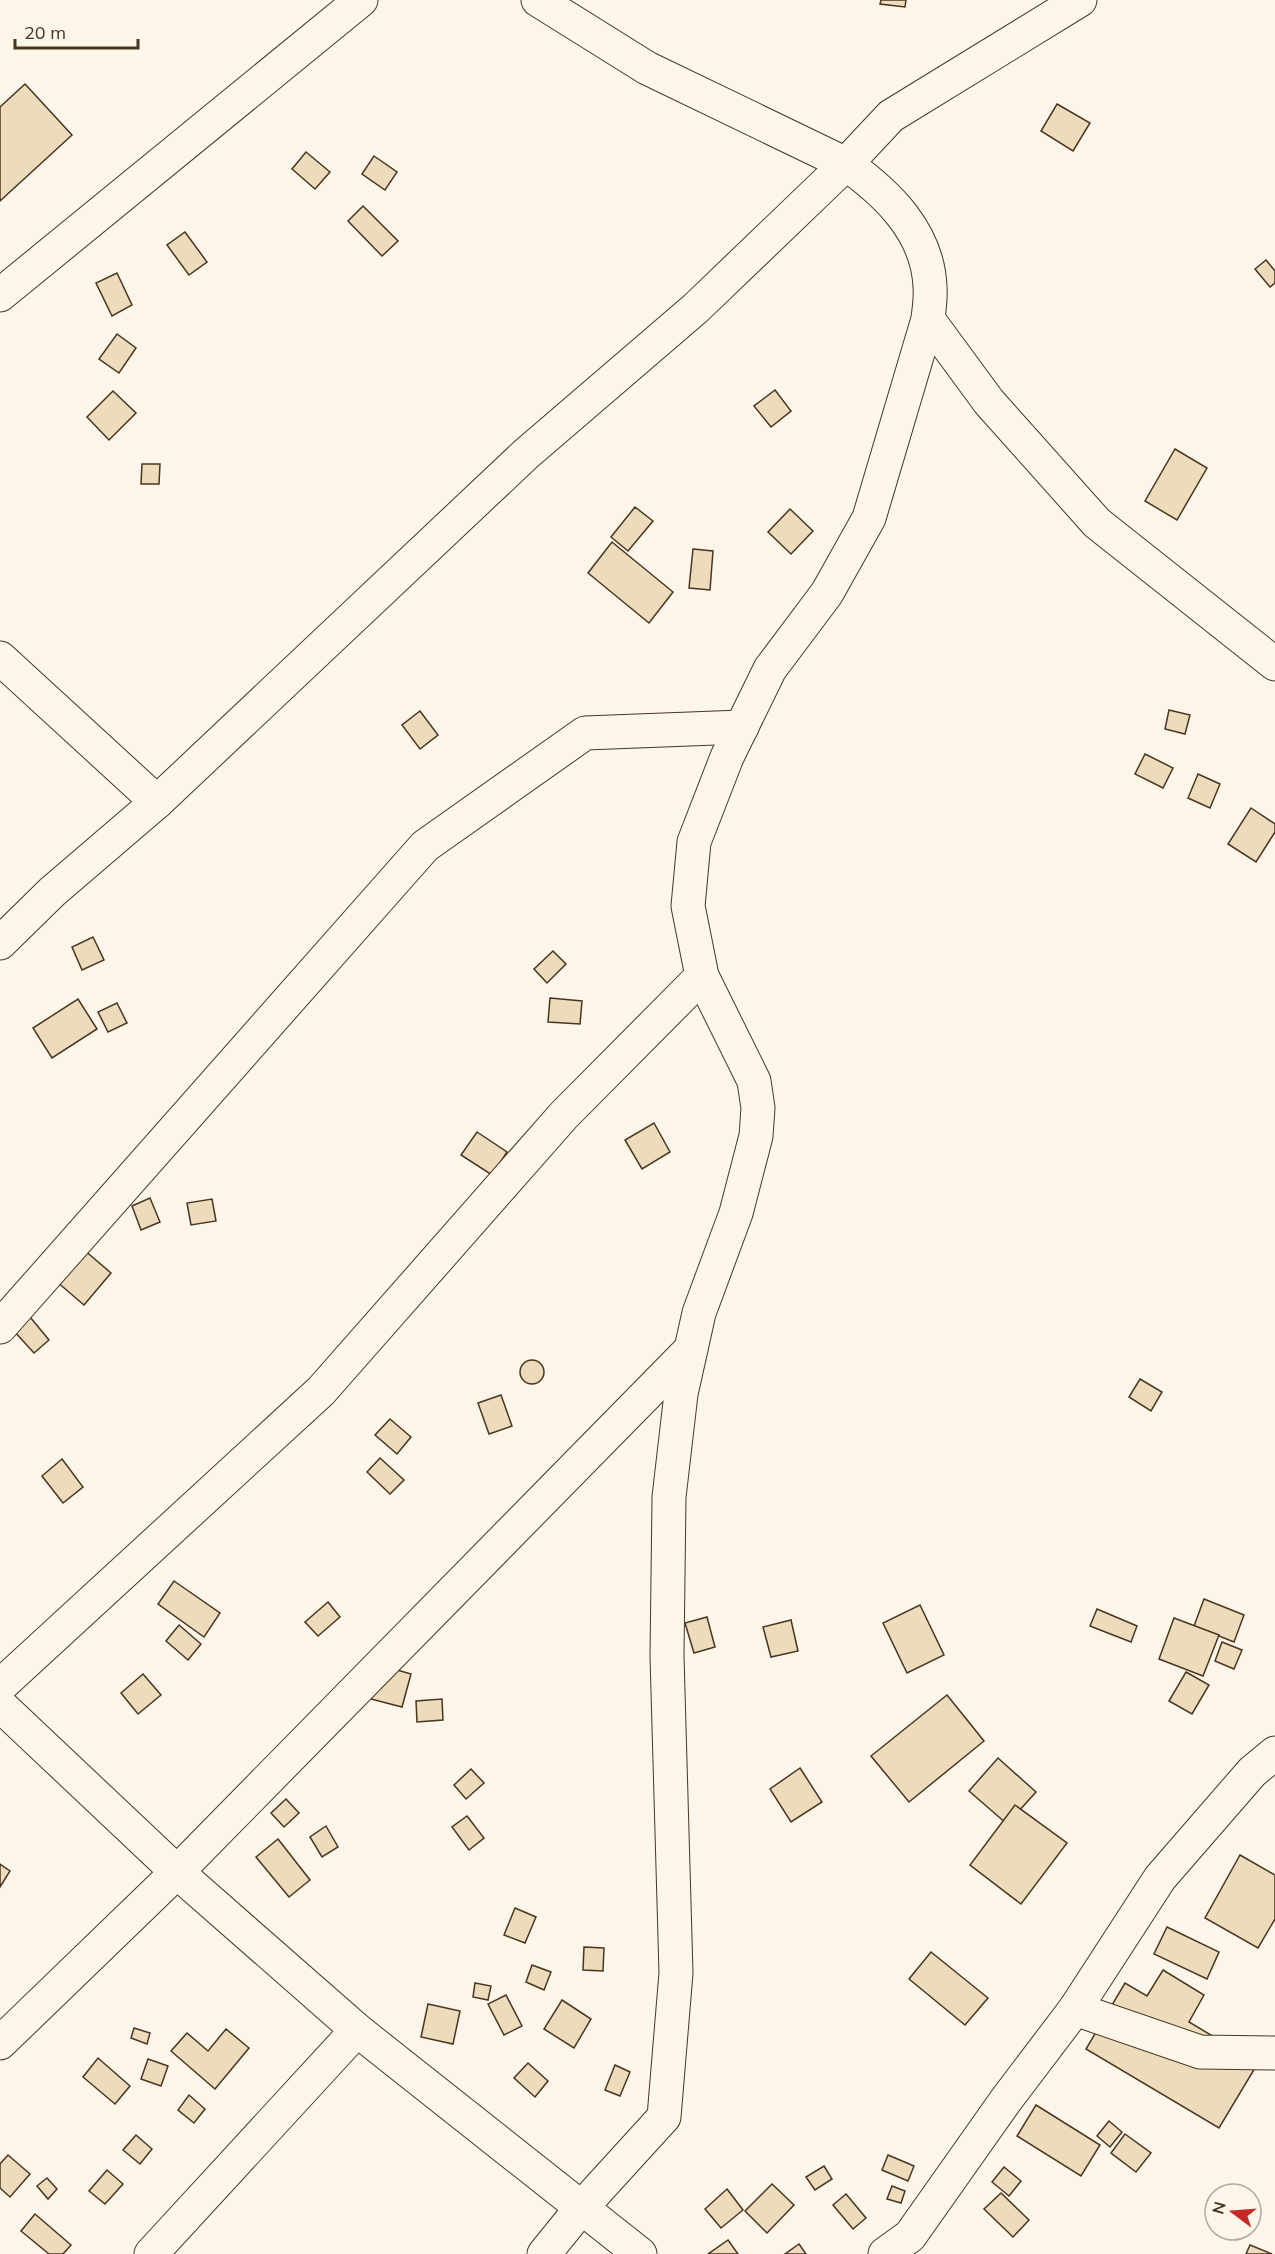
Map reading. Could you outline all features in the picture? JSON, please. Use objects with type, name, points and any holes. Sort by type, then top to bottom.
[{"type":"street","points":[[0,295],[361,0]]},
{"type":"street","points":[[538,0],[647,68],[846,164],[874,185],[899,209],[916,237],[927,263],[930,287],[928,319],[869,518],[827,593],[770,669],[742,727],[694,842],[688,906],[702,976],[754,1081],[758,1108],[756,1136],[736,1213],[699,1314],[681,1394],[669,1497],[667,1656],[676,1973],[664,2117],[582,2207],[544,2254]]},
{"type":"street","points":[[0,944],[52,892],[157,802],[526,454],[696,308],[846,164],[891,116],[1080,0]]},
{"type":"street","points":[[928,319],[989,402],[1097,524],[1275,664]]},
{"type":"street","points":[[0,658],[157,802]]},
{"type":"street","points":[[0,1327],[425,846],[585,733],[742,727]]},
{"type":"street","points":[[0,1686],[321,1390],[564,1115],[702,976]]},
{"type":"street","points":[[0,2043],[177,1872],[691,1349]]},
{"type":"street","points":[[0,1705],[177,1872],[357,2030],[640,2254]]},
{"type":"street","points":[[885,2254],[910,2236],[1006,2100],[1075,2009],[1160,1878],[1252,1772],[1275,1753]]},
{"type":"street","points":[[1075,2009],[1200,2052],[1275,2053]]},
{"type":"street","points":[[151,2254],[357,2030]]},
{"type":"building","points":[[881,0],[906,0],[905,7],[880,4]]},
{"type":"building","points":[[25,84],[72,135],[0,201],[0,107]]},
{"type":"building","points":[[1057,104],[1090,123],[1073,151],[1041,131]]},
{"type":"building","points":[[306,152],[330,172],[315,189],[292,169]]},
{"type":"building","points":[[374,156],[397,172],[385,190],[362,174]]},
{"type":"building","points":[[363,206],[398,241],[382,256],[348,221]]},
{"type":"building","points":[[185,232],[207,262],[189,275],[167,245]]},
{"type":"building","points":[[1266,260],[1275,271],[1275,283],[1270,287],[1255,269]]},
{"type":"building","points":[[117,273],[132,305],[112,316],[96,283]]},
{"type":"building","points":[[117,334],[136,348],[119,373],[99,359]]},
{"type":"building","points":[[775,390],[791,411],[771,427],[754,406]]},
{"type":"building","points":[[113,391],[136,413],[109,440],[87,417]]},
{"type":"building","points":[[1175,449],[1207,468],[1177,520],[1145,501]]},
{"type":"building","points":[[142,464],[160,464],[159,484],[141,484]]},
{"type":"building","points":[[635,507],[653,521],[628,551],[611,537]]},
{"type":"building","points":[[790,509],[813,531],[791,554],[768,532]]},
{"type":"building","points":[[612,542],[673,592],[649,623],[588,573]]},
{"type":"building","points":[[693,549],[713,551],[710,590],[689,588]]},
{"type":"building","points":[[1169,710],[1190,715],[1185,734],[1165,729]]},
{"type":"building","points":[[420,711],[438,735],[420,749],[402,725]]},
{"type":"building","points":[[1145,754],[1173,768],[1163,788],[1135,774]]},
{"type":"building","points":[[1198,774],[1220,784],[1210,808],[1188,798]]},
{"type":"building","points":[[1251,808],[1275,824],[1275,832],[1256,862],[1228,844]]},
{"type":"building","points":[[93,937],[104,960],[82,970],[72,947]]},
{"type":"building","points":[[553,951],[566,964],[547,983],[534,969]]},
{"type":"building","points":[[550,998],[582,1001],[580,1024],[548,1022]]},
{"type":"building","points":[[78,999],[97,1029],[52,1058],[33,1028]]},
{"type":"building","points":[[117,1003],[127,1023],[108,1032],[98,1012]]},
{"type":"building","points":[[654,1123],[670,1152],[642,1169],[625,1140]]},
{"type":"building","points":[[477,1132],[507,1152],[492,1175],[461,1155]]},
{"type":"building","points":[[150,1198],[160,1222],[141,1230],[132,1206]]},
{"type":"building","points":[[212,1199],[216,1221],[191,1225],[187,1203]]},
{"type":"building","points":[[83,1249],[111,1273],[84,1305],[56,1281]]},
{"type":"building","points":[[30,1317],[49,1340],[34,1353],[14,1331]]},
{"type":"building","points":[[532,1360],[537,1361],[543,1367],[543,1377],[537,1383],[532,1384],[527,1383],[521,1377],[520,1372],[521,1367],[527,1361]]},
{"type":"building","points":[[1140,1379],[1162,1392],[1151,1411],[1129,1397]]},
{"type":"building","points":[[501,1395],[512,1426],[489,1434],[478,1403]]},
{"type":"building","points":[[390,1419],[411,1437],[397,1454],[375,1435]]},
{"type":"building","points":[[380,1458],[404,1480],[390,1494],[367,1472]]},
{"type":"building","points":[[62,1459],[83,1487],[63,1503],[42,1476]]},
{"type":"building","points":[[174,1581],[220,1613],[204,1637],[158,1604]]},
{"type":"building","points":[[1204,1599],[1244,1615],[1234,1642],[1194,1626]]},
{"type":"building","points":[[328,1602],[340,1617],[318,1636],[305,1622]]},
{"type":"building","points":[[920,1605],[944,1655],[907,1673],[883,1623]]},
{"type":"building","points":[[1097,1609],[1137,1626],[1131,1642],[1090,1626]]},
{"type":"building","points":[[707,1617],[715,1647],[694,1653],[685,1623]]},
{"type":"building","points":[[1174,1618],[1219,1635],[1203,1676],[1159,1659]]},
{"type":"building","points":[[791,1620],[798,1651],[771,1657],[763,1627]]},
{"type":"building","points":[[179,1625],[201,1644],[188,1660],[166,1641]]},
{"type":"building","points":[[1222,1642],[1242,1650],[1234,1669],[1215,1661]]},
{"type":"building","points":[[380,1665],[411,1674],[402,1707],[371,1699]]},
{"type":"building","points":[[1186,1672],[1209,1685],[1192,1714],[1169,1701]]},
{"type":"building","points":[[143,1674],[161,1695],[138,1714],[121,1693]]},
{"type":"building","points":[[947,1695],[984,1741],[909,1802],[871,1756]]},
{"type":"building","points":[[442,1699],[443,1720],[417,1722],[416,1701]]},
{"type":"building","points":[[998,1758],[1036,1792],[1007,1824],[969,1791]]},
{"type":"building","points":[[800,1768],[822,1802],[791,1822],[770,1789]]},
{"type":"building","points":[[471,1769],[484,1783],[466,1799],[454,1785]]},
{"type":"building","points":[[286,1799],[299,1813],[284,1827],[271,1813]]},
{"type":"building","points":[[1015,1805],[1067,1843],[1021,1904],[970,1865]]},
{"type":"building","points":[[467,1816],[484,1838],[469,1850],[452,1827]]},
{"type":"building","points":[[326,1826],[338,1847],[322,1857],[310,1837]]},
{"type":"building","points":[[278,1839],[310,1880],[289,1897],[256,1857]]},
{"type":"building","points":[[1240,1855],[1275,1875],[1275,1919],[1258,1948],[1205,1918]]},
{"type":"building","points":[[0,1864],[10,1871],[0,1887]]},
{"type":"building","points":[[515,1908],[536,1917],[525,1943],[504,1935]]},
{"type":"building","points":[[1167,1927],[1219,1952],[1207,1979],[1154,1954]]},
{"type":"building","points":[[584,1947],[604,1948],[603,1971],[583,1970]]},
{"type":"building","points":[[931,1952],[988,1998],[965,2025],[909,1979]]},
{"type":"building","points":[[532,1965],[551,1972],[544,1990],[526,1982]]},
{"type":"building","points":[[1163,1970],[1204,1995],[1189,2022],[1258,2063],[1219,2128],[1086,2049],[1125,1983],[1147,1996]]},
{"type":"building","points":[[475,1983],[491,1986],[488,2000],[473,1997]]},
{"type":"building","points":[[506,1995],[522,2026],[504,2035],[488,2004]]},
{"type":"building","points":[[562,2000],[591,2019],[574,2048],[544,2029]]},
{"type":"building","points":[[428,2004],[460,2011],[453,2044],[421,2037]]},
{"type":"building","points":[[134,2028],[150,2033],[147,2044],[131,2038]]},
{"type":"building","points":[[226,2029],[249,2048],[215,2089],[171,2051],[187,2033],[208,2051]]},
{"type":"building","points":[[98,2058],[130,2086],[115,2104],[83,2077]]},
{"type":"building","points":[[148,2059],[168,2066],[161,2086],[141,2079]]},
{"type":"building","points":[[528,2063],[548,2081],[535,2097],[514,2078]]},
{"type":"building","points":[[615,2065],[630,2072],[620,2096],[605,2090]]},
{"type":"building","points":[[189,2095],[205,2109],[194,2123],[178,2110]]},
{"type":"building","points":[[1036,2105],[1100,2145],[1081,2176],[1017,2136]]},
{"type":"building","points":[[1109,2121],[1122,2132],[1110,2147],[1097,2136]]},
{"type":"building","points":[[1125,2134],[1151,2153],[1136,2172],[1111,2153]]},
{"type":"building","points":[[136,2135],[152,2149],[140,2164],[123,2150]]},
{"type":"building","points":[[8,2155],[30,2174],[10,2197],[0,2188],[0,2164]]},
{"type":"building","points":[[888,2155],[914,2166],[908,2181],[882,2170]]},
{"type":"building","points":[[824,2166],[832,2179],[815,2190],[806,2177]]},
{"type":"building","points":[[1004,2167],[1021,2181],[1009,2196],[992,2182]]},
{"type":"building","points":[[107,2170],[123,2184],[105,2204],[89,2191]]},
{"type":"building","points":[[47,2178],[57,2189],[48,2199],[37,2186]]},
{"type":"building","points":[[772,2184],[794,2205],[767,2233],[745,2211]]},
{"type":"building","points":[[892,2186],[905,2191],[901,2203],[887,2199]]},
{"type":"building","points":[[727,2189],[743,2210],[721,2228],[705,2209]]},
{"type":"building","points":[[1001,2193],[1029,2220],[1013,2237],[984,2209]]},
{"type":"building","points":[[846,2194],[866,2218],[853,2229],[833,2205]]},
{"type":"building","points":[[35,2214],[71,2245],[63,2254],[49,2254],[21,2231]]},
{"type":"building","points":[[728,2240],[738,2254],[708,2254]]},
{"type":"building","points":[[799,2244],[806,2254],[785,2254]]},
{"type":"building","points":[[1250,2245],[1272,2254],[1246,2254]]}]
